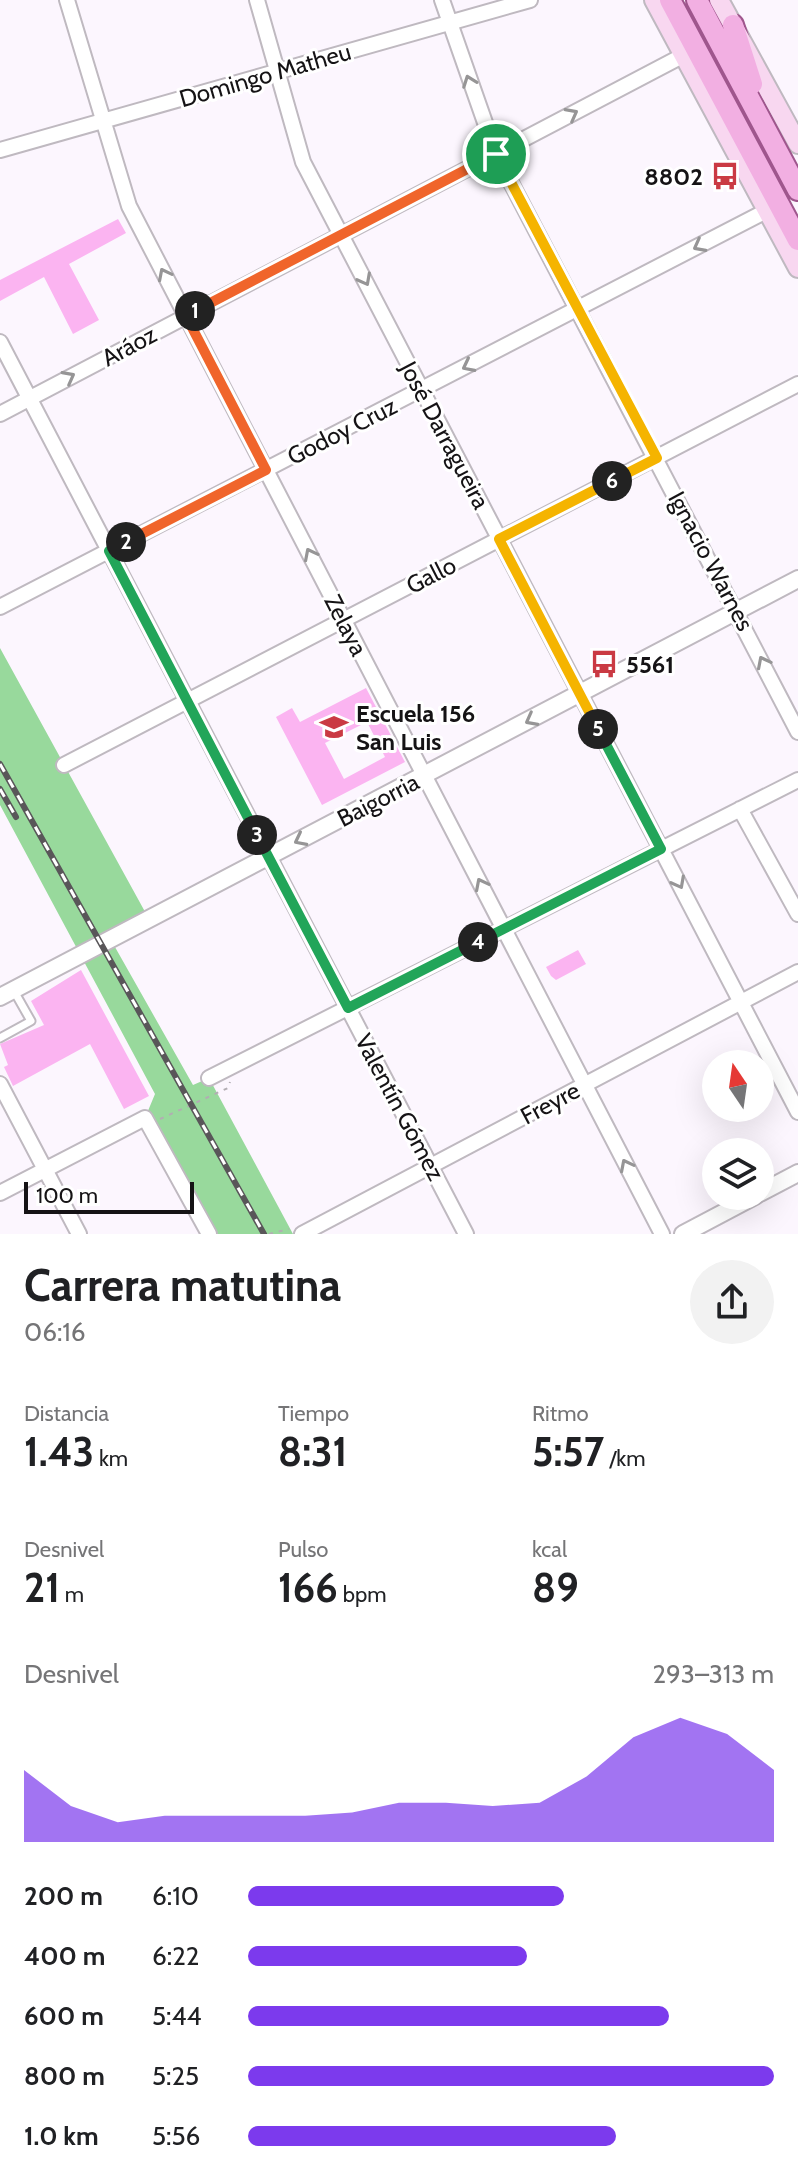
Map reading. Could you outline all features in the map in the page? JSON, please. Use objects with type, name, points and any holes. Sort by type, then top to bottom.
[{"type":"main road","points":[[654,0],[798,268]]},
{"type":"main road","points":[[670,0],[798,240]]},
{"type":"main road","points":[[697,0],[798,190]]},
{"type":"main road","points":[[719,0],[798,144]]},
{"type":"main road","points":[[733,25],[770,137]]},
{"type":"street","name":"Zelaya","points":[[67,0],[129,206],[662,1234]]},
{"type":"street","name":"José Darragueira","points":[[257,0],[303,162],[798,1112]]},
{"type":"street","name":"Ignacio Warnes","points":[[442,0],[496,154],[798,732]]},
{"type":"street","name":"Domingo Matheu","points":[[0,150],[530,0]]},
{"type":"street","name":"Aráoz","points":[[0,414],[684,55]]},
{"type":"street","name":"Godoy Cruz","points":[[0,607],[768,210]]},
{"type":"street","name":"Valentín Gómez","points":[[0,342],[466,1234]]},
{"type":"street","name":"Gallo","points":[[64,765],[798,384]]},
{"type":"street","name":"Baigorria","points":[[7,993],[798,579]]},
{"type":"street","points":[[209,1078],[798,780]]},
{"type":"street","points":[[740,809],[798,914]]},
{"type":"street","name":"Freyre","points":[[303,1233],[798,972]]},
{"type":"street","points":[[0,1084],[79,1234]]},
{"type":"street","points":[[0,1193],[145,1118],[209,1234]]},
{"type":"street","points":[[774,1186],[798,1173]]},
{"type":"street","points":[[683,1234],[728,1210]]},
{"type":"lane","points":[[0,1038],[31,1021],[7,993]]},
{"type":"path","points":[[145,1118],[158,1120],[228,1088],[230,1081],[224,1070]]},
{"type":"path","points":[[269,1234],[299,1224],[303,1233]]},
{"type":"green space","points":[[0,648],[149,919],[111,940],[193,1085],[209,1078],[293,1234],[209,1234],[145,1118],[155,1094],[0,805]]},
{"type":"building","points":[[118,219],[126,233],[69,264],[99,320],[73,334],[44,277],[0,301],[0,280]]},
{"type":"building","name":"Escuela 156 San Luis","points":[[366,688],[405,762],[322,805],[276,717],[292,708],[300,722]],"holes":[[[367,722],[385,757],[344,779],[325,743]]]},
{"type":"building","points":[[578,950],[586,964],[556,980],[551,976],[546,967]]},
{"type":"building","points":[[81,970],[149,1096],[124,1109],[90,1044],[13,1086],[4,1067],[8,1065],[0,1044],[44,1025],[31,1001]]},
{"type":"railway","points":[[0,764],[264,1234]]},
{"type":"railway","points":[[0,789],[16,817]]},
{"type":"place","name":"8802","points":[[725,176]]},
{"type":"place","name":"5561","points":[[604,664]]},
{"type":"place","name":"Escuela 156 San Luis","points":[[334,727]]},
{"type":"route","points":[[496,154],[657,458],[499,539],[661,849],[348,1008],[109,551],[266,470],[186,316],[496,154]]}]
